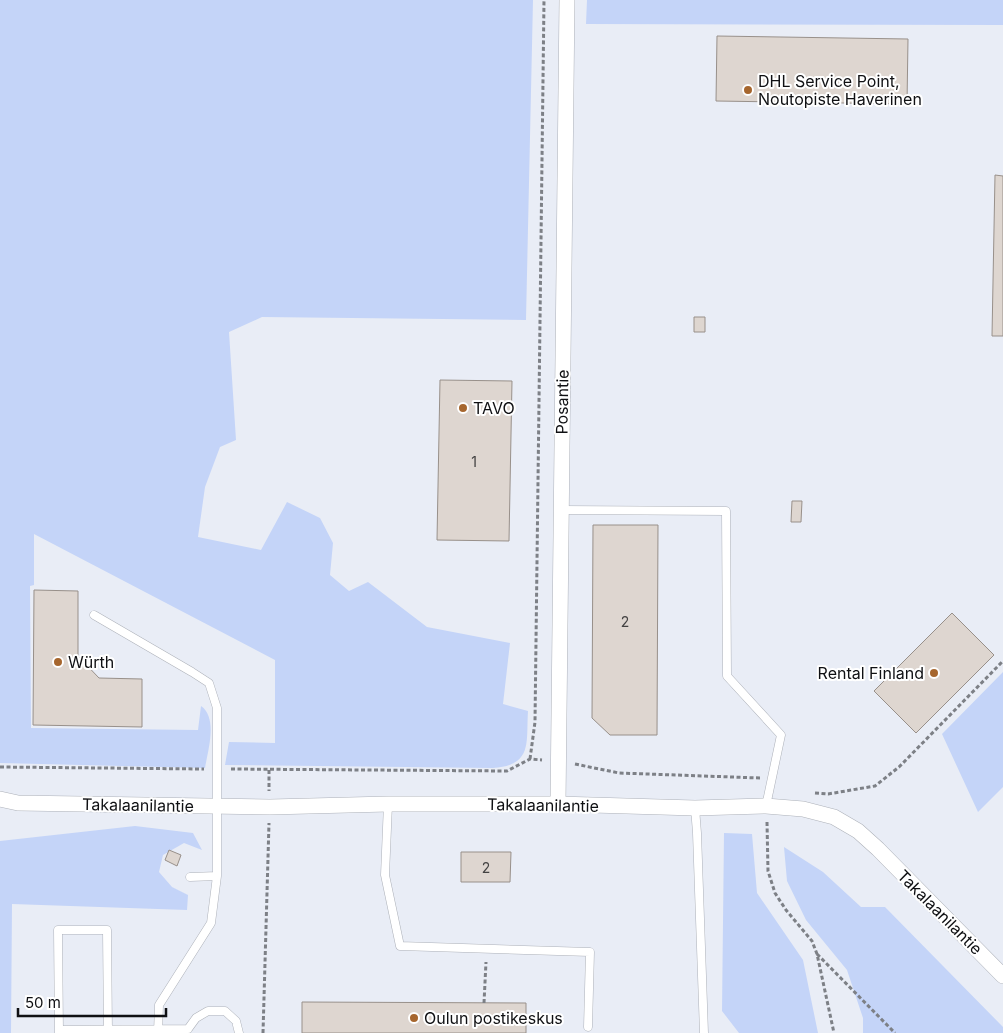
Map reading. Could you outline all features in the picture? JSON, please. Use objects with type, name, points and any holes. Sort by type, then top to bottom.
[{"type":"street","name":"Posantie","points":[[558,804],[567,0]]},
{"type":"street","name":"Takalaanilantie","points":[[0,799],[18,803],[270,807],[388,804],[558,804],[695,808],[766,806],[803,809],[834,817],[858,831],[1003,976]]},
{"type":"street","name":"Takalaanilantie","points":[[0,807],[18,803]]},
{"type":"lane","points":[[561,510],[726,511],[728,676],[781,735],[766,806]]},
{"type":"lane","points":[[94,615],[192,672],[209,684],[217,708],[217,876],[211,923],[159,1005],[158,1031]]},
{"type":"lane","points":[[388,804],[385,875],[400,946],[590,952],[588,1027]]},
{"type":"lane","points":[[695,808],[704,1033]]},
{"type":"lane","points":[[190,877],[217,876]]},
{"type":"lane","points":[[108,1031],[107,930],[58,930],[59,1031],[108,1031],[189,1031],[196,1018],[208,1011],[225,1011],[236,1022],[239,1033]]},
{"type":"path","points":[[530,759],[535,722],[544,0]]},
{"type":"path","points":[[810,792],[828,794],[875,786],[899,767],[1003,661]]},
{"type":"path","points":[[0,767],[507,771],[530,759],[558,761],[619,773],[772,778]]},
{"type":"path","points":[[263,1033],[270,807],[269,770]]},
{"type":"path","points":[[766,806],[768,871],[775,893],[786,910],[812,941],[817,954],[834,1033]]},
{"type":"path","points":[[484,1002],[486,949]]},
{"type":"path","points":[[817,954],[895,1033]]},
{"type":"shaded area","points":[[0,0],[533,0],[526,320],[262,317],[229,332],[236,440],[220,447],[205,487],[198,537],[261,550],[287,502],[320,518],[333,543],[330,575],[349,591],[368,582],[427,627],[510,643],[503,704],[528,711],[525,750],[515,762],[493,768],[225,765],[229,742],[275,743],[275,660],[34,534],[34,585],[30,586],[31,728],[198,730],[201,706],[206,711],[211,726],[210,744],[205,768],[0,763]]},
{"type":"shaded area","points":[[587,0],[1003,0],[1003,25],[586,24]]},
{"type":"shaded area","points":[[1003,672],[1003,787],[978,812],[942,734]]},
{"type":"shaded area","points":[[135,826],[193,833],[202,850],[184,843],[163,855],[159,872],[172,887],[188,895],[187,910],[12,904],[11,1033],[0,1033],[0,841]]},
{"type":"shaded area","points":[[724,833],[752,834],[757,893],[803,960],[818,1033],[739,1033],[722,1011]]},
{"type":"shaded area","points":[[784,847],[823,872],[861,907],[885,907],[1003,1027],[1003,1033],[863,1033],[863,1018],[847,970],[806,920],[787,881]]},
{"type":"building","points":[[717,36],[908,39],[907,104],[716,101]]},
{"type":"building","points":[[995,175],[1003,176],[1003,336],[992,336]]},
{"type":"building","points":[[694,317],[705,317],[705,332],[694,332]]},
{"type":"building","points":[[440,380],[512,381],[509,541],[437,540]]},
{"type":"building","points":[[792,501],[802,501],[801,522],[791,522]]},
{"type":"building","points":[[593,525],[658,525],[657,735],[610,735],[592,718]]},
{"type":"building","name":"Würth","points":[[34,590],[78,591],[78,656],[99,678],[142,679],[142,727],[33,725]]},
{"type":"building","name":"Rental Finland","points":[[952,613],[994,655],[916,733],[874,691]]},
{"type":"building","points":[[169,850],[181,855],[177,866],[165,860]]},
{"type":"building","points":[[461,852],[511,852],[510,882],[461,882]]},
{"type":"building","name":"Oulun postikeskus","points":[[302,1002],[526,1003],[526,1033],[302,1033]]},
{"type":"place","name":"DHL Service Point, Noutopiste Haverinen","points":[[748,90]]},
{"type":"place","name":"TAVO","points":[[463,408]]},
{"type":"place","name":"Würth","points":[[58,662]]},
{"type":"place","name":"Rental Finland","points":[[934,673]]},
{"type":"place","name":"Oulun postikeskus","points":[[414,1018]]}]
